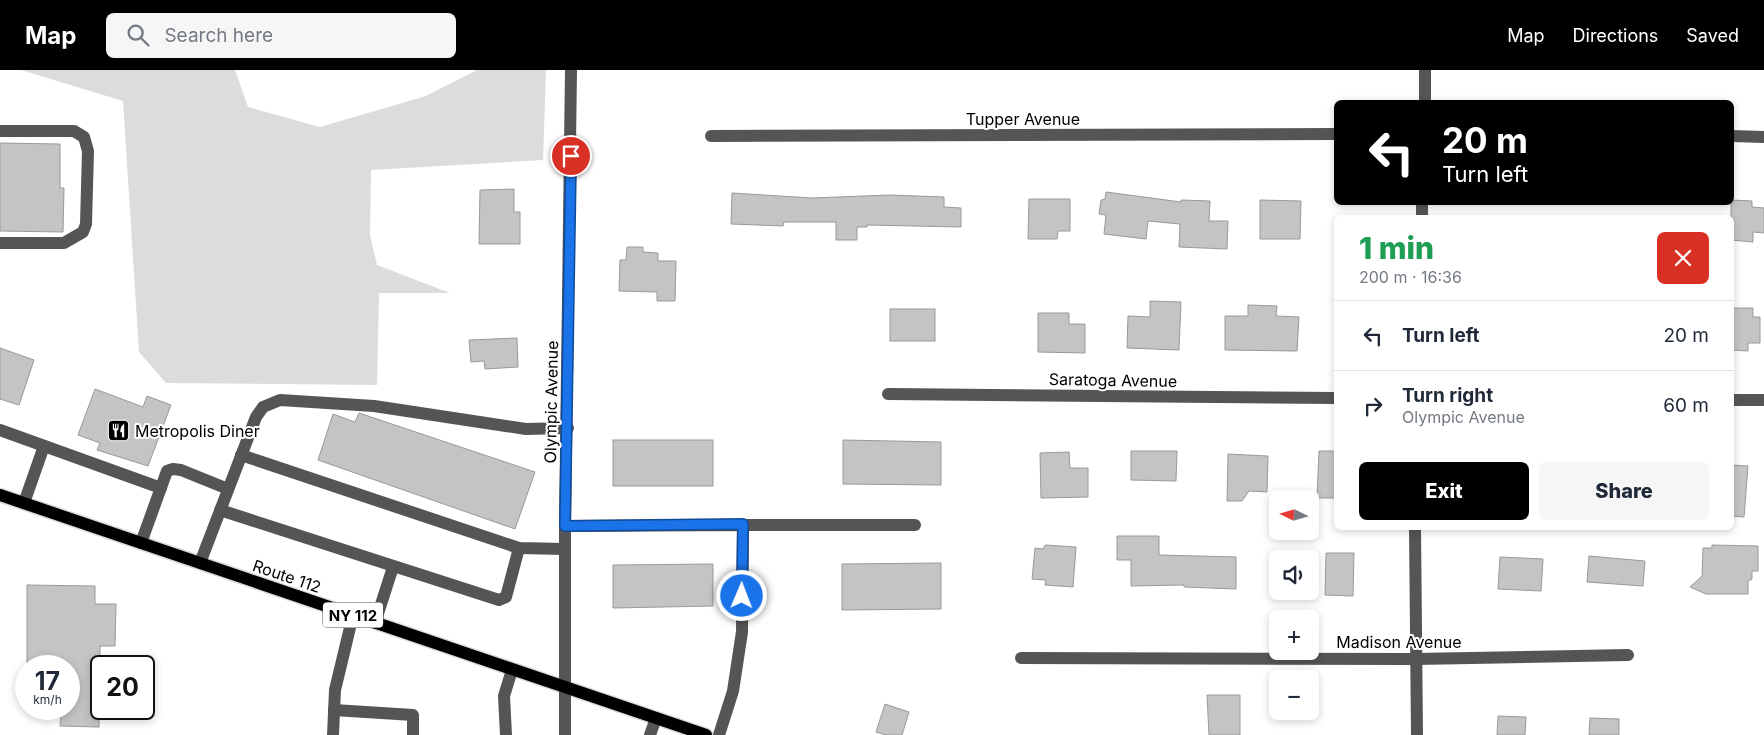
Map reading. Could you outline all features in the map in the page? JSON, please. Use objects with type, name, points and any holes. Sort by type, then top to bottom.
[{"type":"main road","name":"Route 112","points":[[0,495],[706,735]]},
{"type":"street","name":"Olympic Avenue","points":[[566,735],[565,526],[568,428],[571,70]]},
{"type":"street","points":[[1425,70],[1425,100]]},
{"type":"street","points":[[0,130],[74,131],[84,137],[88,151],[86,224],[83,232],[64,243],[0,244]]},
{"type":"street","name":"Tupper Avenue","points":[[711,136],[1334,134]]},
{"type":"street","points":[[1734,136],[1764,137]]},
{"type":"street","name":"Saratoga Avenue","points":[[888,394],[1334,398]]},
{"type":"street","points":[[200,563],[256,417],[263,407],[280,400],[374,406],[526,428],[568,428]]},
{"type":"street","points":[[1734,400],[1764,400]]},
{"type":"street","points":[[0,430],[161,488]]},
{"type":"street","points":[[24,503],[44,446]]},
{"type":"street","points":[[241,455],[519,548],[565,549]]},
{"type":"street","points":[[140,543],[167,471],[173,469],[181,470],[228,489]]},
{"type":"street","points":[[220,510],[498,600],[506,597],[519,548]]},
{"type":"street","points":[[719,735],[732,691],[742,632],[743,524]]},
{"type":"street","points":[[565,526],[915,525]]},
{"type":"street","points":[[1415,530],[1417,735]]},
{"type":"street","points":[[375,623],[394,567]]},
{"type":"street","points":[[333,735],[335,690],[353,615]]},
{"type":"street","name":"Madison Avenue","points":[[1021,658],[1416,659],[1628,655]]},
{"type":"street","points":[[506,735],[504,696],[512,670]]},
{"type":"street","points":[[334,710],[413,714],[413,735]]},
{"type":"street","points":[[650,735],[656,718]]},
{"type":"shaded area","points":[[21,70],[235,70],[248,107],[320,127],[426,96],[477,70],[546,70],[543,160],[371,170],[370,235],[377,265],[450,293],[379,293],[377,385],[166,383],[139,352],[123,101]]},
{"type":"building","points":[[0,143],[60,144],[60,188],[64,188],[63,232],[0,231]]},
{"type":"building","points":[[514,189],[514,212],[520,212],[520,244],[479,244],[480,190]]},
{"type":"building","points":[[1106,192],[1181,202],[1181,200],[1210,201],[1209,221],[1228,221],[1227,249],[1179,247],[1180,224],[1148,221],[1146,239],[1104,234],[1106,215],[1099,214],[1101,200],[1105,199]]},
{"type":"building","points":[[732,193],[812,198],[889,195],[944,197],[944,207],[961,208],[961,227],[867,225],[867,227],[857,227],[857,240],[836,240],[836,222],[784,222],[783,226],[731,224]]},
{"type":"building","points":[[1029,199],[1070,199],[1070,231],[1058,231],[1057,239],[1028,239]]},
{"type":"building","points":[[1260,200],[1301,201],[1300,239],[1260,239]]},
{"type":"building","points":[[1734,200],[1752,201],[1752,207],[1764,208],[1764,233],[1753,232],[1753,242],[1734,240],[1734,215],[1731,215],[1731,205],[1734,205]]},
{"type":"building","points":[[627,247],[643,247],[643,252],[658,253],[658,261],[676,261],[675,301],[657,301],[657,292],[619,291],[620,260],[626,260]]},
{"type":"building","points":[[1150,301],[1181,302],[1179,350],[1127,348],[1128,316],[1150,317]]},
{"type":"building","points":[[1248,305],[1277,306],[1276,316],[1299,317],[1297,351],[1225,350],[1225,316],[1248,316]]},
{"type":"building","points":[[1734,308],[1753,308],[1753,317],[1760,317],[1760,343],[1748,343],[1748,351],[1734,350]]},
{"type":"building","points":[[890,309],[935,309],[935,341],[890,341]]},
{"type":"building","points":[[1038,313],[1069,313],[1069,324],[1085,324],[1085,353],[1038,352]]},
{"type":"building","points":[[517,338],[518,367],[485,369],[484,361],[471,362],[469,340]]},
{"type":"building","points":[[0,348],[34,360],[19,405],[0,399]]},
{"type":"building","points":[[95,389],[143,407],[147,396],[171,405],[148,466],[97,450],[100,443],[78,435]]},
{"type":"building","points":[[359,413],[535,472],[515,529],[318,460],[333,414],[355,422]]},
{"type":"building","points":[[613,440],[713,440],[713,486],[613,486]]},
{"type":"building","points":[[843,440],[941,442],[941,485],[843,484]]},
{"type":"building","points":[[1131,451],[1177,451],[1176,481],[1131,480]]},
{"type":"building","points":[[1319,451],[1334,451],[1334,498],[1319,498],[1319,490],[1317,490]]},
{"type":"building","points":[[1069,452],[1070,468],[1088,468],[1088,497],[1041,498],[1040,453]]},
{"type":"building","points":[[1228,454],[1268,456],[1267,492],[1249,491],[1242,501],[1227,501]]},
{"type":"building","points":[[1734,465],[1748,466],[1744,517],[1734,516]]},
{"type":"building","points":[[1117,536],[1159,536],[1159,555],[1236,557],[1236,589],[1184,587],[1184,585],[1131,586],[1131,560],[1117,560]]},
{"type":"building","points":[[1045,545],[1076,547],[1073,587],[1045,585],[1046,580],[1032,579],[1035,548],[1043,549]]},
{"type":"building","points":[[1712,545],[1758,546],[1758,571],[1752,571],[1752,579],[1748,581],[1748,594],[1706,594],[1690,587],[1702,576],[1703,548],[1712,548]]},
{"type":"building","points":[[1326,553],[1354,553],[1353,596],[1325,595]]},
{"type":"building","points":[[1589,556],[1645,561],[1643,586],[1587,582]]},
{"type":"building","points":[[1500,557],[1543,559],[1541,591],[1498,589]]},
{"type":"building","points":[[941,563],[941,609],[842,610],[842,564]]},
{"type":"building","points":[[713,564],[713,606],[613,608],[613,565]]},
{"type":"building","points":[[27,585],[95,586],[95,604],[116,604],[115,646],[100,646],[100,655],[90,655],[90,720],[99,720],[99,727],[60,726],[60,720],[80,720],[80,655],[27,655]]},
{"type":"building","points":[[1207,695],[1240,695],[1240,735],[1209,735]]},
{"type":"building","points":[[885,704],[909,712],[902,735],[886,735],[876,732]]},
{"type":"building","points":[[1498,716],[1526,717],[1525,735],[1497,735]]},
{"type":"building","points":[[1590,718],[1619,719],[1619,735],[1589,735]]},
{"type":"place","name":"Metropolis Diner","points":[[119,431]]},
{"type":"route","points":[[571,156],[565,526],[743,524],[742,596]]}]
